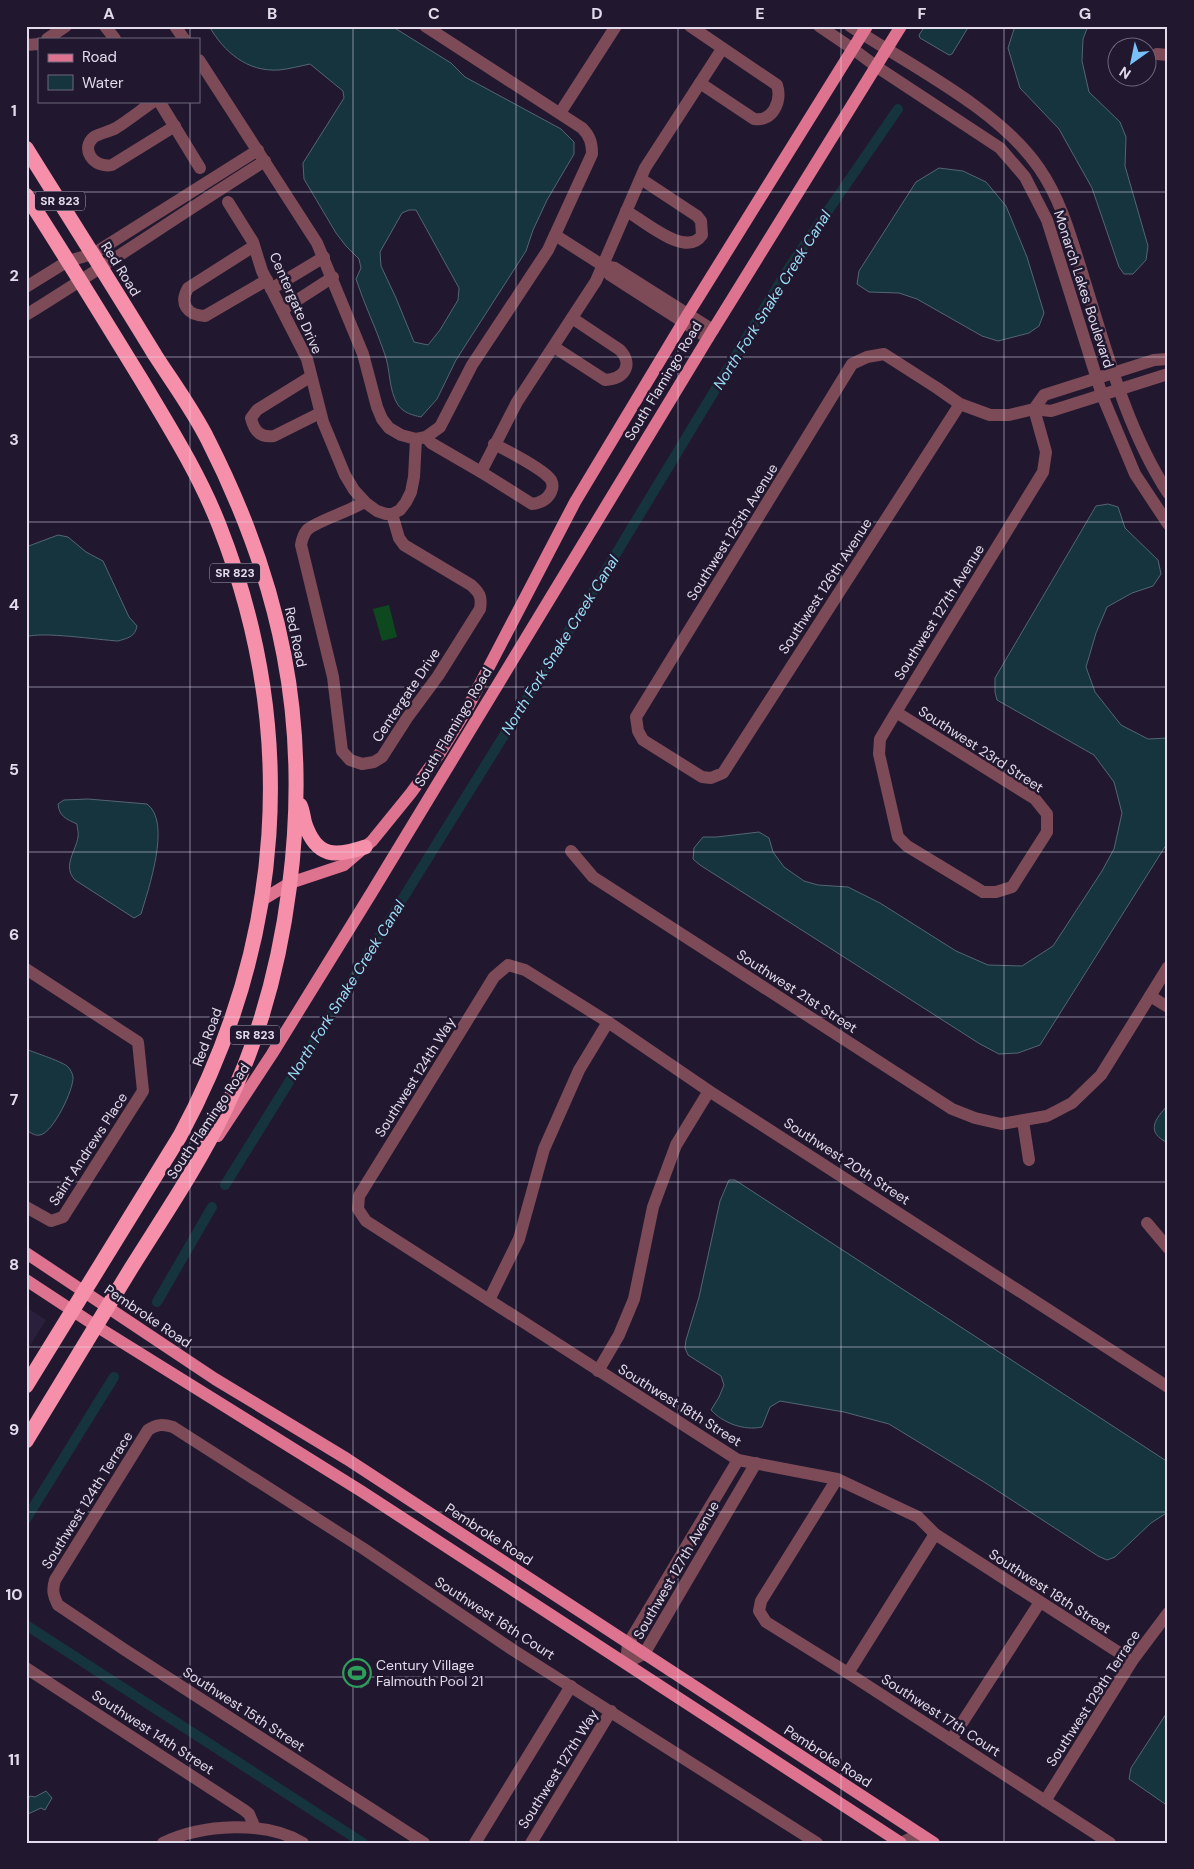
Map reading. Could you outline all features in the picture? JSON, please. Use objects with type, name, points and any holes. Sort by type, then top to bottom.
[{"type":"highway","name":"Red Road","points":[[26,148],[207,437],[244,517],[275,612],[284,656],[292,710],[295,794],[294,835],[290,883],[274,971],[244,1069],[226,1109],[189,1177]]},
{"type":"highway","name":"Red Road","points":[[26,195],[81,281],[182,449],[219,524],[251,622],[260,664],[267,716],[272,780],[269,837],[262,900],[249,962],[222,1048],[200,1098],[180,1136],[85,1292]]},
{"type":"highway","points":[[295,794],[310,837],[318,848],[332,854],[347,854],[365,848]]},
{"type":"highway","name":"South Flamingo Road","points":[[26,1441],[189,1177]]},
{"type":"highway","name":"SR 823","points":[[26,1386],[85,1292]]},
{"type":"main road","name":"South Flamingo Road","points":[[189,1177],[241,1103],[282,1038],[710,334],[902,26]]},
{"type":"main road","name":"South Flamingo Road","points":[[262,900],[290,883],[344,865],[365,848],[411,793],[440,752],[467,709],[575,502],[865,30]]},
{"type":"main road","name":"Pembroke Road","points":[[26,1252],[215,1379],[347,1459],[644,1654],[920,1839],[934,1843]]},
{"type":"main road","points":[[26,1280],[412,1524],[901,1843]]},
{"type":"street","points":[[48,38],[66,26]]},
{"type":"street","points":[[105,26],[114,38]]},
{"type":"street","points":[[176,26],[183,38]]},
{"type":"street","points":[[421,438],[440,427],[472,364],[548,250],[592,154],[589,135],[582,128],[425,26]]},
{"type":"street","points":[[560,113],[616,26]]},
{"type":"street","points":[[690,26],[777,85],[780,94],[778,104],[769,116],[760,120],[754,119],[700,83]]},
{"type":"street","name":"Monarch Lakes Boulevard","points":[[819,26],[877,67],[1000,148],[1025,178],[1048,220],[1102,395],[1135,474],[1168,524]]},
{"type":"street","name":"Monarch Lakes Boulevard","points":[[850,26],[865,30],[887,49],[976,107],[1011,136],[1039,168],[1064,213],[1118,390],[1150,466],[1168,493]]},
{"type":"street","points":[[481,472],[494,444],[518,402],[596,281],[646,168],[722,49]]},
{"type":"street","points":[[200,62],[318,243],[363,354],[377,407],[382,419],[389,428],[401,435],[421,438],[431,442],[532,504],[546,499],[553,486],[551,479],[543,472],[494,444]]},
{"type":"street","points":[[153,102],[115,128],[95,136],[90,142],[88,149],[91,158],[98,165],[104,167],[112,166],[174,126]]},
{"type":"street","points":[[160,102],[200,168]]},
{"type":"street","points":[[26,314],[81,281],[97,261],[262,156]]},
{"type":"street","points":[[626,210],[677,242],[687,244],[694,242],[702,235],[702,227],[697,216],[640,179]]},
{"type":"street","name":"Centergate Drive","points":[[228,202],[254,246],[269,285],[307,359],[320,413],[345,475],[354,490],[364,502],[377,511],[392,514],[399,538],[404,545],[470,585],[478,591],[482,598],[480,609],[438,676],[406,718],[382,757],[374,762],[362,764],[350,760],[342,750],[333,677],[301,545],[304,535],[309,528],[364,502]]},
{"type":"street","points":[[555,235],[602,266],[610,275],[635,286],[710,334]]},
{"type":"street","points":[[254,246],[188,288],[183,296],[184,304],[189,310],[197,315],[205,316],[324,257]]},
{"type":"street","points":[[26,288],[68,261],[97,261]]},
{"type":"street","points":[[282,310],[333,278]]},
{"type":"street","points":[[554,347],[605,380],[615,380],[622,376],[626,369],[626,362],[620,350],[572,318]]},
{"type":"street","name":"Southwest 125th Avenue","points":[[711,778],[702,777],[643,740],[638,731],[636,717],[852,364],[867,357],[884,354],[960,404]]},
{"type":"street","points":[[1034,409],[1044,395],[1154,360],[1168,359]]},
{"type":"street","points":[[960,404],[990,415],[1009,415],[1034,409],[1051,411],[1168,374]]},
{"type":"street","points":[[310,377],[256,410],[251,418],[253,428],[261,436],[274,436],[320,413]]},
{"type":"street","name":"Southwest 126th Avenue","points":[[711,778],[722,773],[960,404]]},
{"type":"street","name":"Southwest 127th Avenue","points":[[996,892],[983,892],[907,846],[898,837],[879,754],[880,739],[1043,472],[1046,452],[1034,409]]},
{"type":"street","points":[[392,514],[400,510],[411,492],[421,438]]},
{"type":"street","name":"Southwest 23rd Street","points":[[896,712],[1035,799],[1047,814],[1047,832],[1012,887],[996,892]]},
{"type":"street","name":"Southwest 21st Street","points":[[571,852],[593,877],[952,1109],[975,1118],[1001,1124],[1047,1116],[1072,1103],[1085,1093],[1101,1075],[1168,967]]},
{"type":"street","name":"Southwest 20th Street","points":[[508,965],[525,970],[608,1022],[709,1091],[1168,1387]]},
{"type":"street","name":"Southwest 124th Way","points":[[358,1209],[360,1196],[494,977],[508,965]]},
{"type":"street","name":"Saint Andrews Place","points":[[26,969],[138,1042],[143,1091],[63,1217],[51,1221],[26,1207]]},
{"type":"street","points":[[1150,996],[1168,1007]]},
{"type":"street","points":[[489,1300],[519,1239],[544,1149],[579,1070],[608,1022]]},
{"type":"street","points":[[598,1371],[619,1335],[634,1299],[653,1207],[676,1145],[709,1091]]},
{"type":"street","points":[[1023,1121],[1029,1160]]},
{"type":"street","name":"Southwest 18th Street","points":[[358,1209],[366,1220],[738,1460],[837,1479],[918,1517],[935,1534],[1132,1661]]},
{"type":"street","points":[[1147,1223],[1168,1248]]},
{"type":"street","name":"Southwest 124th Terrace","points":[[53,1595],[53,1588],[63,1567],[139,1443],[148,1430],[156,1425]]},
{"type":"street","name":"Southwest 16th Court","points":[[156,1425],[173,1428],[364,1549],[514,1650],[816,1843]]},
{"type":"street","name":"Southwest 127th Avenue","points":[[626,1663],[628,1644],[738,1460]]},
{"type":"street","name":"Southwest 127th Avenue","points":[[626,1663],[644,1654],[756,1463]]},
{"type":"street","name":"Southwest 17th Court","points":[[837,1479],[761,1601],[759,1611],[766,1622],[1110,1843]]},
{"type":"street","points":[[412,1524],[422,1509]]},
{"type":"street","points":[[848,1673],[935,1534]]},
{"type":"street","name":"Southwest 15th Street","points":[[53,1595],[63,1609],[424,1843]]},
{"type":"street","points":[[951,1740],[1040,1602]]},
{"type":"street","name":"Southwest 129th Terrace","points":[[1045,1801],[1132,1661],[1168,1613]]},
{"type":"street","name":"Southwest 14th Street","points":[[26,1668],[244,1810],[249,1814],[255,1828]]},
{"type":"street","points":[[474,1843],[571,1686]]},
{"type":"street","name":"Southwest 127th Way","points":[[531,1843],[612,1711]]},
{"type":"street","points":[[163,1843],[206,1830],[255,1828],[282,1833],[303,1843]]},
{"type":"street","points":[[901,1843],[920,1839]]},
{"type":"shaded area","points":[[26,1307],[46,1320],[26,1352]]},
{"type":"green space","points":[[389,605],[397,637],[382,641],[373,609]]},
{"type":"water","points":[[209,26],[393,27],[451,63],[465,77],[561,129],[574,142],[574,154],[547,200],[533,230],[526,251],[456,360],[437,399],[421,417],[403,410],[395,399],[381,343],[356,279],[361,268],[359,259],[336,233],[304,179],[303,163],[344,98],[343,91],[310,64],[279,70],[267,70],[247,64],[229,52]],"holes":[[[416,210],[459,288],[458,300],[440,330],[428,345],[414,342],[381,266],[380,252],[402,213]]]},
{"type":"water","points":[[925,26],[969,26],[952,54],[949,55],[920,38],[919,35]]},
{"type":"water","points":[[1015,26],[1088,26],[1083,39],[1082,61],[1089,92],[1120,122],[1126,137],[1125,166],[1148,246],[1146,260],[1133,274],[1124,274],[1119,267],[1092,188],[1059,129],[1020,88],[1008,48]]},
{"type":"water","points":[[939,168],[963,171],[986,182],[1006,206],[1027,257],[1044,313],[1039,326],[1029,333],[998,341],[982,336],[917,299],[899,293],[869,292],[857,284],[859,271],[916,182]]},
{"type":"water","points":[[1108,504],[1118,507],[1125,528],[1158,560],[1161,574],[1153,586],[1132,593],[1107,607],[1096,633],[1086,667],[1095,692],[1121,725],[1148,739],[1168,738],[1168,842],[1040,1045],[1018,1053],[999,1054],[980,1044],[700,865],[693,859],[694,848],[703,837],[759,832],[769,838],[773,852],[784,867],[804,881],[818,885],[848,887],[880,903],[956,951],[988,965],[1022,966],[1053,946],[1102,871],[1114,849],[1122,813],[1114,782],[1094,755],[997,700],[995,678],[1096,506]]},
{"type":"water","points":[[58,535],[68,537],[86,552],[103,561],[129,617],[137,626],[135,633],[118,641],[57,635],[33,635],[26,637],[26,547]]},
{"type":"water","points":[[88,799],[147,804],[154,813],[158,825],[158,840],[153,873],[141,914],[134,918],[75,880],[71,875],[71,858],[78,837],[77,824],[64,817],[58,804],[64,800]]},
{"type":"water","points":[[26,1049],[65,1065],[70,1069],[73,1076],[70,1091],[62,1110],[51,1127],[40,1135],[35,1135],[26,1130]]},
{"type":"water","points":[[1168,1105],[1168,1143],[1156,1134],[1154,1125],[1159,1115]]},
{"type":"water","points":[[729,1180],[735,1180],[1168,1462],[1168,1512],[1151,1523],[1115,1557],[1107,1560],[889,1424],[844,1412],[780,1401],[770,1407],[762,1427],[741,1427],[716,1415],[711,1410],[724,1385],[721,1376],[688,1355],[685,1348],[699,1297],[720,1201]]},
{"type":"water","name":"Century Village Falmouth Pool 21","points":[[353,1658],[365,1666],[363,1670],[369,1683],[361,1688],[350,1679],[351,1675],[347,1663]]},
{"type":"water","points":[[1168,1711],[1168,1806],[1129,1779],[1131,1768]]},
{"type":"water","points":[[46,1791],[52,1798],[45,1810],[41,1808],[28,1814],[26,1807],[30,1796],[35,1797]]},
{"type":"waterway","name":"North Fork Snake Creek Canal","points":[[225,1185],[588,600],[790,266],[898,109]]},
{"type":"waterway","name":"North Fork Snake Creek Canal","points":[[157,1302],[212,1207]]},
{"type":"waterway","name":"North Fork Snake Creek Canal","points":[[26,1519],[114,1377]]},
{"type":"waterway","points":[[26,1625],[363,1843]]},
{"type":"place","name":"Century Village Falmouth Pool 21","points":[[357,1673]]}]
